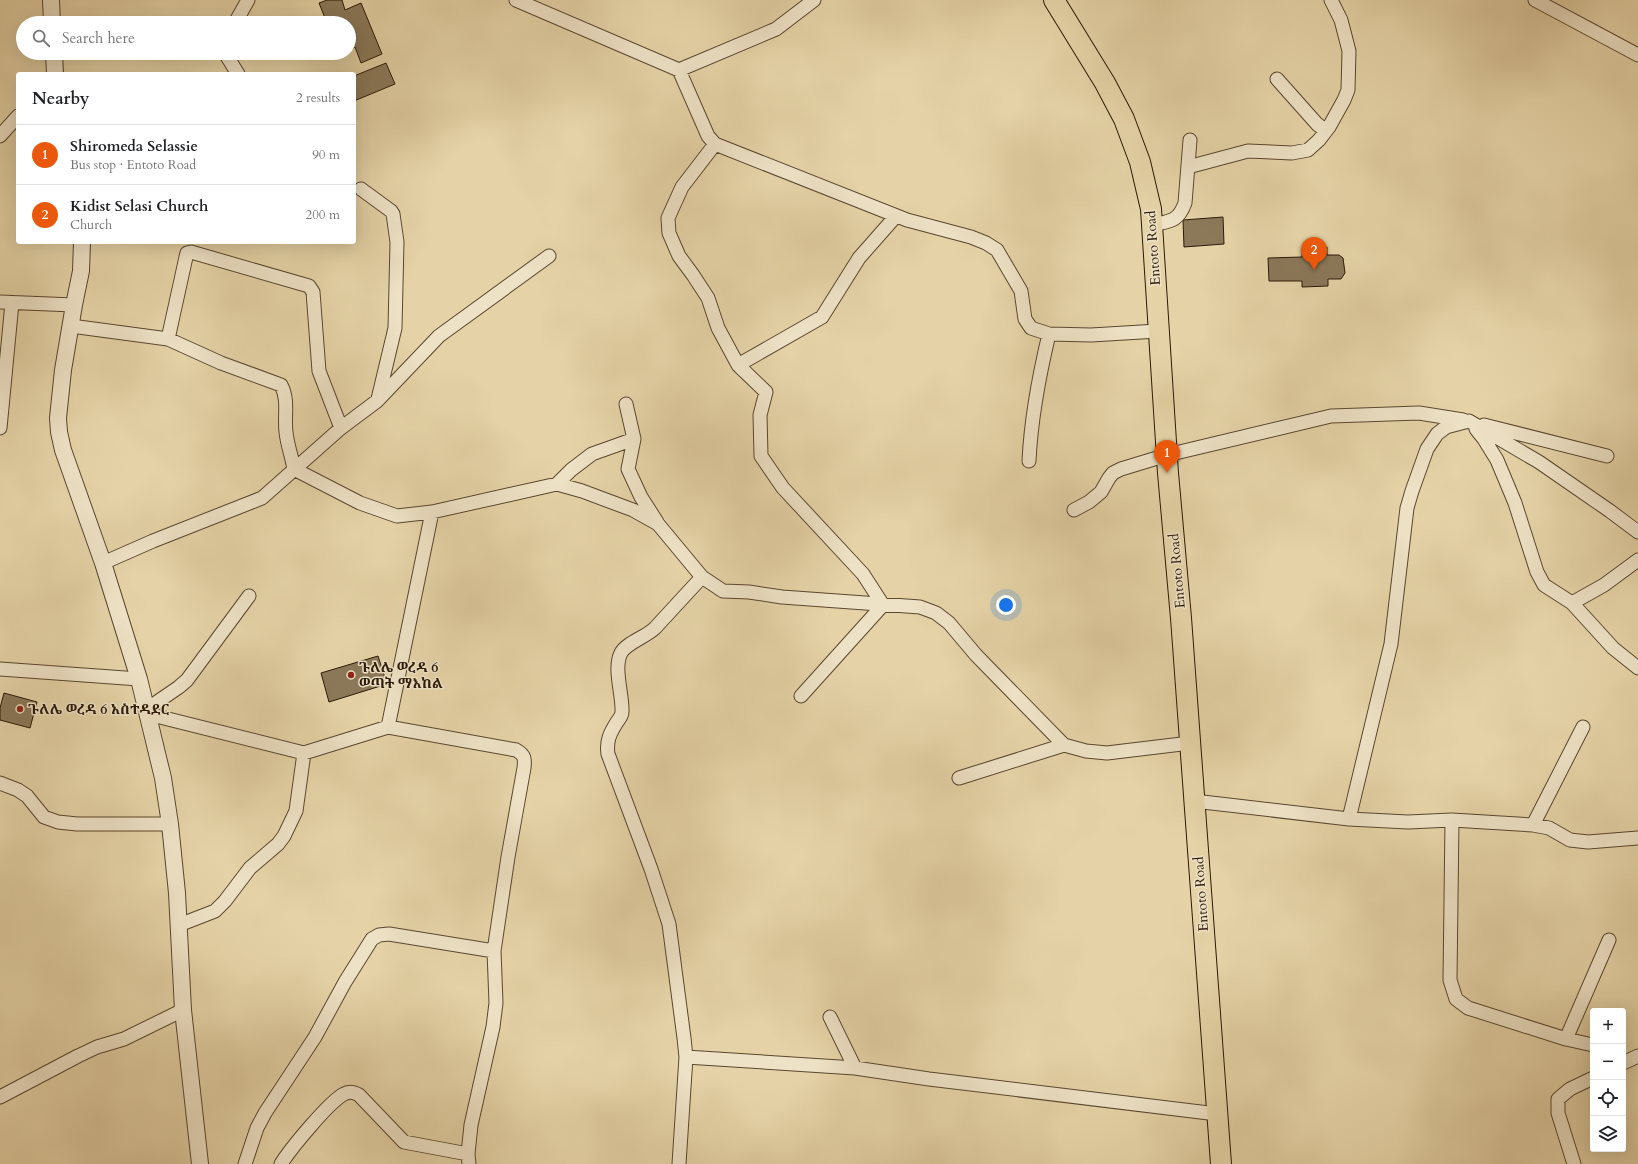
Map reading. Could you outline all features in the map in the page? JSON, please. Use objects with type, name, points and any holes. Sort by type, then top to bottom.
[{"type":"main road","name":"Entoto Road","points":[[1054,0],[1105,83],[1124,119],[1140,162],[1151,209],[1167,455],[1221,1164]]},
{"type":"street","points":[[52,0],[52,16]]},
{"type":"street","points":[[239,16],[248,0]]},
{"type":"street","points":[[516,0],[678,70],[708,136],[715,144],[896,216],[930,227],[971,237],[986,243],[997,250],[1021,291],[1025,319],[1031,328],[1048,334],[1158,331]]},
{"type":"street","points":[[678,70],[776,28],[814,0]]},
{"type":"street","points":[[1188,167],[1248,152],[1292,153],[1308,150],[1319,140],[1344,100],[1348,90],[1349,51],[1341,20],[1331,0]]},
{"type":"street","points":[[1535,0],[1638,55]]},
{"type":"street","points":[[54,60],[55,72]]},
{"type":"street","points":[[229,60],[237,72]]},
{"type":"street","points":[[1277,79],[1317,124],[1326,130]]},
{"type":"street","points":[[0,136],[16,118]]},
{"type":"street","points":[[1152,225],[1176,219],[1182,213],[1185,203],[1190,140]]},
{"type":"street","points":[[715,144],[682,187],[668,218],[669,233],[679,256],[708,298],[718,328],[738,365],[766,392],[760,415],[761,456],[783,488],[862,574],[883,606]]},
{"type":"street","points":[[361,189],[391,211],[393,214],[397,242],[395,328],[377,401]]},
{"type":"street","points":[[738,365],[822,317],[859,258],[896,216]]},
{"type":"street","points":[[82,244],[81,271],[63,370],[58,432],[63,450],[104,562],[139,679],[163,778],[170,824],[179,925],[183,1010],[200,1164]]},
{"type":"street","points":[[168,339],[186,257],[187,254],[191,252],[309,286],[313,292],[319,371],[341,428]]},
{"type":"street","points":[[104,562],[262,498],[341,428],[377,401],[439,336],[549,256]]},
{"type":"street","points":[[0,428],[6,303],[74,305]]},
{"type":"street","points":[[71,326],[168,339],[221,363],[281,385],[284,392],[285,401],[286,432],[294,469]]},
{"type":"street","points":[[1030,461],[1030,434],[1048,334]]},
{"type":"street","points":[[626,404],[634,439],[628,469],[641,497],[658,524],[702,577],[723,591],[749,592],[782,597],[883,606],[920,607],[936,613],[949,623],[976,655],[1064,745],[1086,752],[1107,753],[1190,743]]},
{"type":"street","points":[[1074,510],[1089,502],[1101,492],[1113,473],[1121,469],[1167,455],[1331,416],[1419,413],[1469,421],[1607,456]]},
{"type":"street","points":[[1469,421],[1484,439],[1497,460],[1515,503],[1537,572],[1544,584],[1572,603],[1613,648],[1638,668]]},
{"type":"street","points":[[1349,819],[1391,644],[1407,508],[1427,449],[1437,434],[1446,427],[1469,421],[1539,462],[1638,532]]},
{"type":"street","points":[[557,484],[571,470],[592,454],[634,439]]},
{"type":"street","points":[[294,469],[360,503],[397,516],[432,512],[557,484],[582,491],[633,510],[658,524]]},
{"type":"street","points":[[388,727],[432,512]]},
{"type":"street","points":[[1572,603],[1604,584],[1638,560]]},
{"type":"street","points":[[678,1164],[686,1058],[669,924],[651,869],[608,754],[607,745],[611,732],[622,712],[619,668],[621,652],[627,646],[649,634],[702,577]]},
{"type":"street","points":[[147,712],[187,680],[249,596]]},
{"type":"street","points":[[801,696],[883,606]]},
{"type":"street","points":[[0,669],[139,679]]},
{"type":"street","points":[[147,712],[304,753],[388,727],[516,750],[522,753],[525,758],[494,951],[496,1002],[493,1027],[471,1126],[469,1159],[404,1142],[359,1095],[351,1092],[344,1094],[329,1106],[281,1164]]},
{"type":"street","points":[[1533,825],[1583,727]]},
{"type":"street","points":[[959,778],[1064,745]]},
{"type":"street","points":[[179,925],[214,911],[225,900],[250,868],[278,844],[284,836],[296,811],[304,753]]},
{"type":"street","points":[[0,783],[18,790],[26,796],[44,817],[58,822],[77,824],[170,824]]},
{"type":"street","points":[[1194,801],[1349,819],[1408,822],[1452,820],[1533,825],[1549,828],[1570,840],[1588,842],[1638,838]]},
{"type":"street","points":[[1452,820],[1450,980],[1456,999],[1468,1008],[1590,1044]]},
{"type":"street","points":[[245,1164],[257,1128],[265,1113],[315,1036],[345,982],[372,939],[379,935],[389,934],[494,951]]},
{"type":"street","points":[[1566,1038],[1609,940]]},
{"type":"street","points":[[0,1097],[78,1056],[97,1047],[124,1038],[183,1010]]},
{"type":"street","points":[[830,1017],[855,1068]]},
{"type":"street","points":[[1626,1053],[1638,1056]]},
{"type":"street","points":[[1626,1062],[1638,1056]]},
{"type":"street","points":[[686,1058],[855,1068],[929,1079],[1217,1114]]},
{"type":"street","points":[[1574,1164],[1558,1113],[1558,1099],[1570,1089],[1590,1079]]},
{"type":"building","points":[[327,0],[342,0],[345,10],[361,3],[382,54],[361,63],[356,50],[356,16],[324,16],[319,3]]},
{"type":"building","points":[[386,63],[395,84],[356,100],[356,75]]},
{"type":"building","points":[[1223,217],[1224,244],[1184,247],[1183,220]]},
{"type":"building","points":[[1327,247],[1327,255],[1339,255],[1343,258],[1345,273],[1341,279],[1328,279],[1328,286],[1302,287],[1302,281],[1269,281],[1268,258],[1302,257],[1302,248]]},
{"type":"building","points":[[378,656],[387,684],[329,702],[321,673]]},
{"type":"building","points":[[4,693],[37,702],[30,728],[0,720],[0,708]]},
{"type":"place","name":"Kidist Selasi Church","points":[[1314,270]]},
{"type":"place","name":"Shiromeda Selassie","points":[[1167,473]]},
{"type":"place","name":"ጉለሌ ወረዳ 6 ወጣት ማእከል","points":[[351,675]]},
{"type":"place","name":"ጉለሌ ወረዳ 6 አስተዳደር","points":[[20,709]]}]
